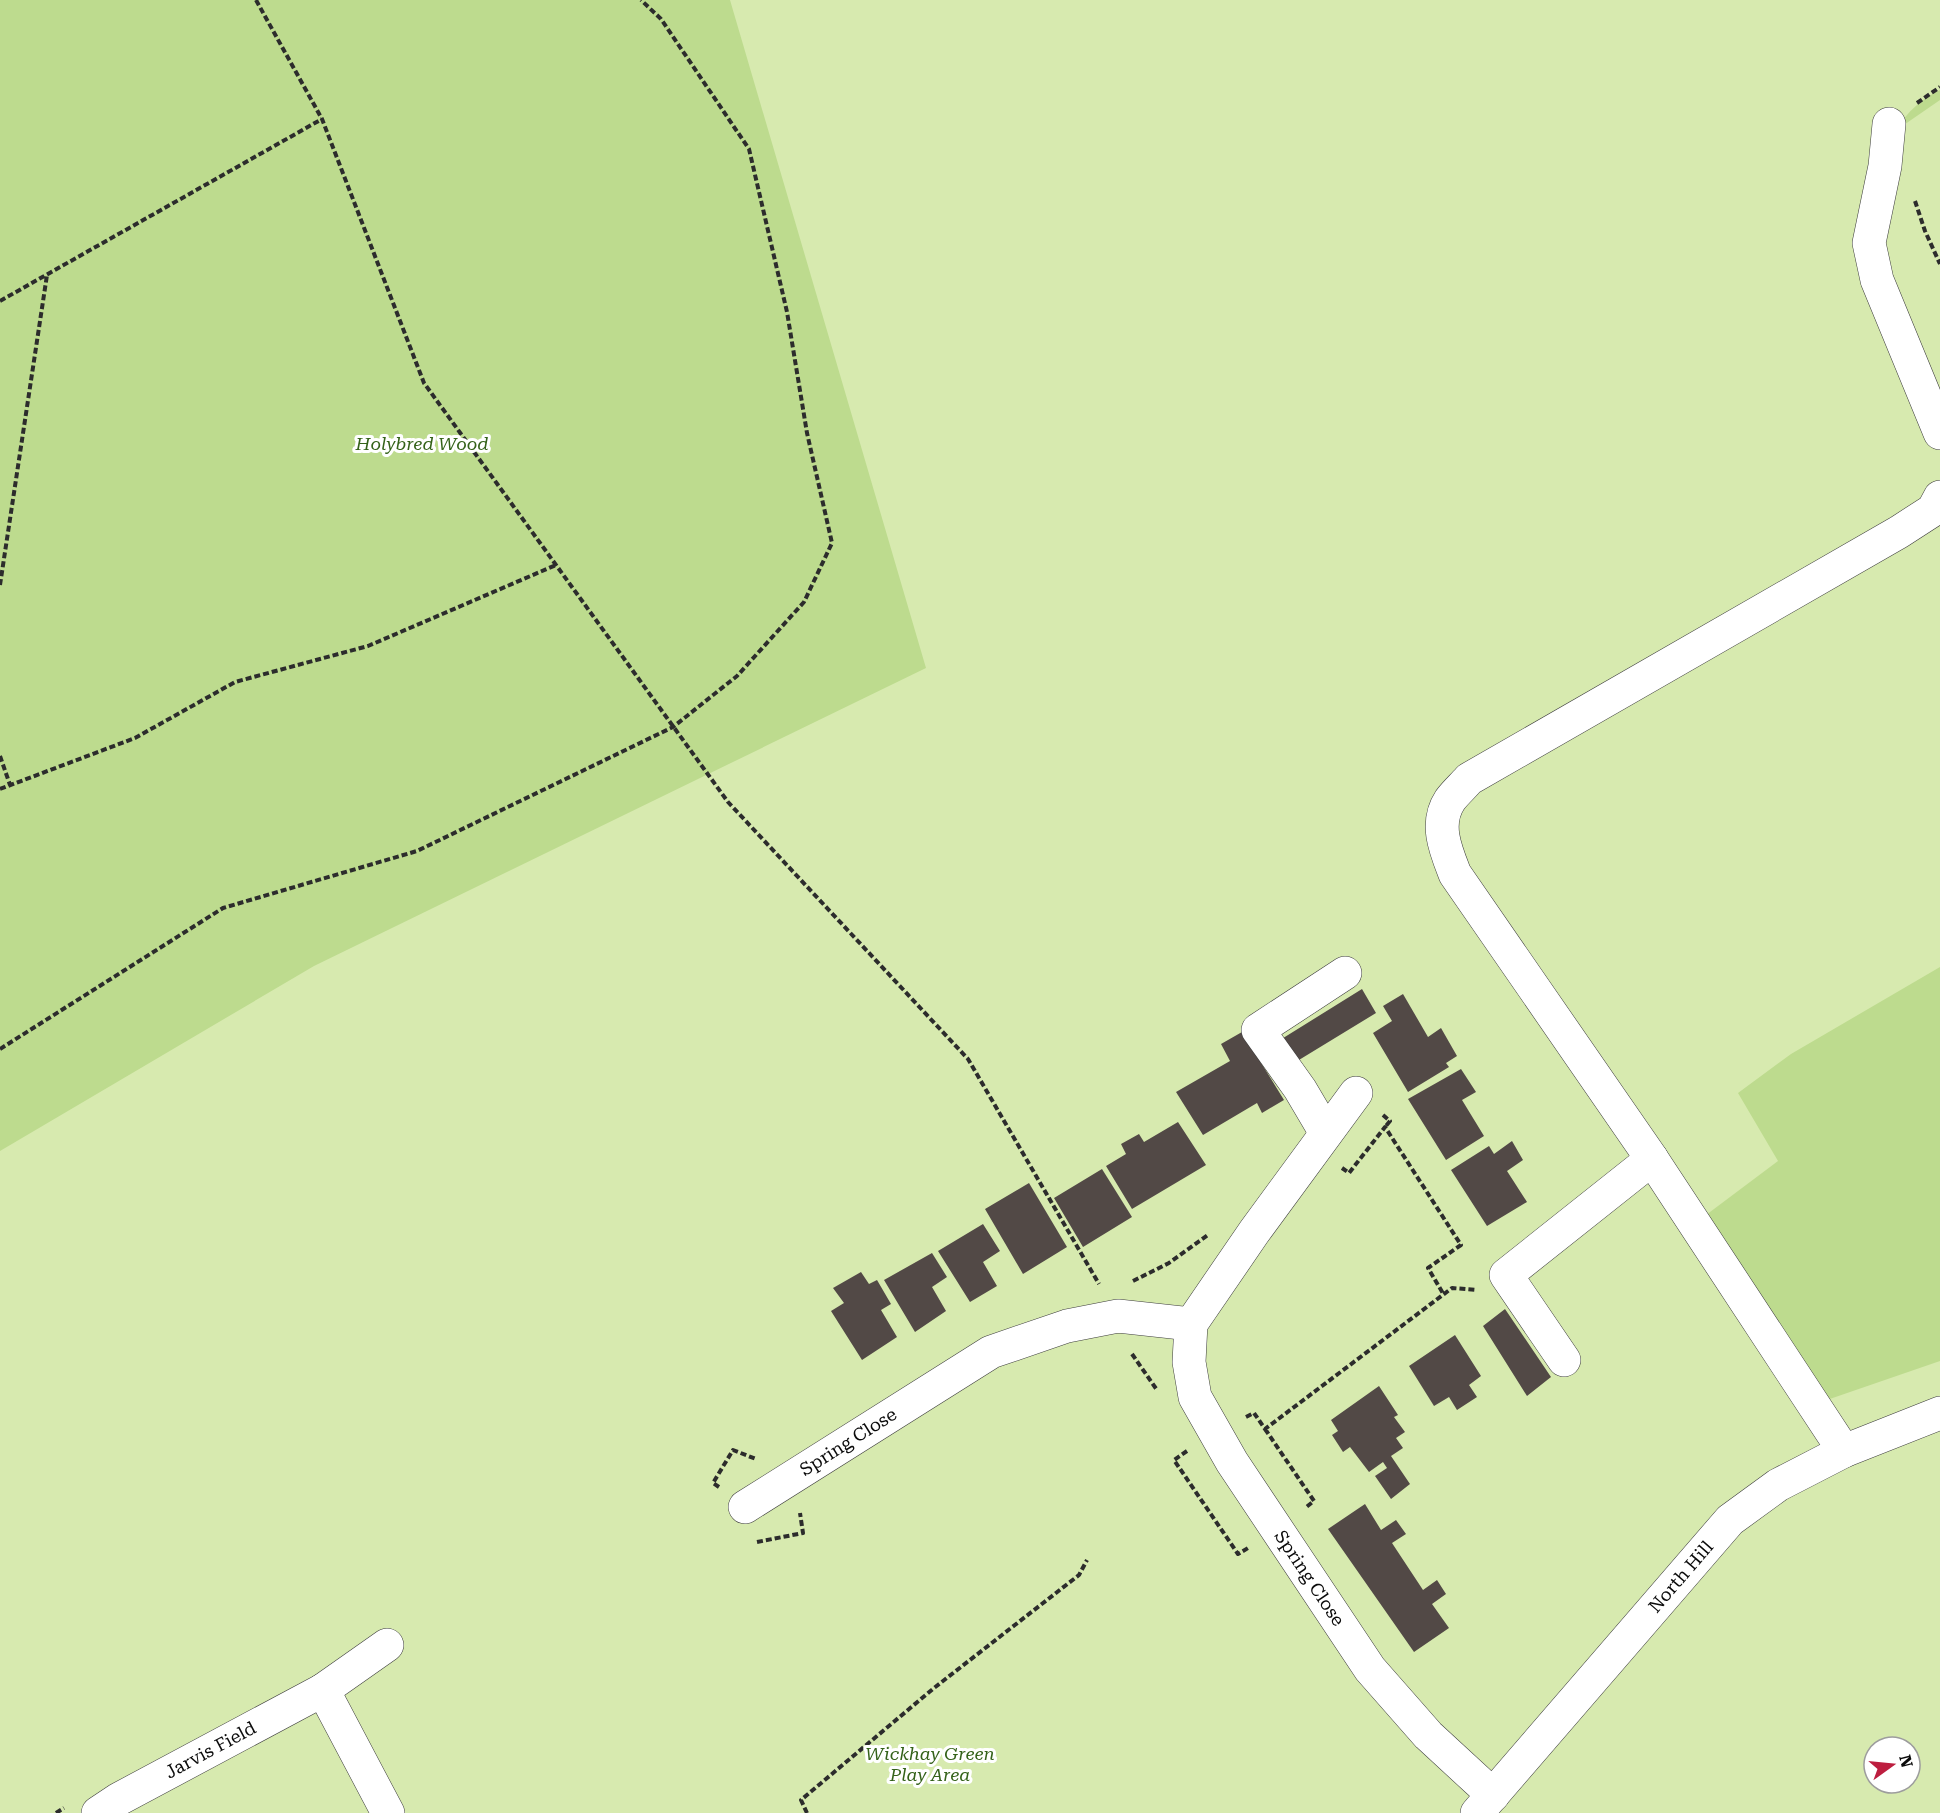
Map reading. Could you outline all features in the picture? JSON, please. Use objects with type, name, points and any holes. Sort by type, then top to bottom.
[{"type":"street","points":[[1889,124],[1885,166],[1869,243],[1877,280],[1940,433]]},
{"type":"street","points":[[1844,1451],[1652,1159],[1455,874],[1443,843],[1443,817],[1449,801],[1469,779],[1899,532],[1933,510],[1940,497]]},
{"type":"street","points":[[1326,1133],[1300,1089],[1258,1030],[1345,973]]},
{"type":"street","points":[[1191,1324],[1254,1232],[1356,1093]]},
{"type":"street","points":[[1564,1360],[1506,1275],[1652,1159]]},
{"type":"street","name":"Spring Close","points":[[745,1507],[991,1352],[1067,1326],[1118,1316],[1191,1324],[1189,1362],[1195,1397],[1232,1462],[1370,1669],[1485,1804]]},
{"type":"street","name":"North Hill","points":[[1485,1804],[1730,1520],[1778,1485],[1844,1451],[1940,1413]]},
{"type":"street","name":"Jarvis Field","points":[[98,1813],[119,1799],[323,1690],[387,1645]]},
{"type":"street","points":[[323,1690],[388,1813]]},
{"type":"path","points":[[256,0],[322,119],[424,383],[728,802],[968,1059],[1118,1316]]},
{"type":"path","points":[[0,1049],[223,908],[417,851],[673,727],[737,676],[804,602],[832,543],[807,433],[787,312],[749,149],[661,19],[641,0]]},
{"type":"path","points":[[0,301],[322,119]]},
{"type":"path","points":[[0,585],[47,274]]},
{"type":"path","points":[[0,789],[135,738],[235,682],[368,646],[556,565]]},
{"type":"path","points":[[0,756],[10,785]]},
{"type":"path","points":[[1339,1165],[1349,1173],[1390,1121],[1356,1093]]},
{"type":"path","points":[[1385,1127],[1461,1245],[1428,1268],[1444,1294]]},
{"type":"path","points":[[1127,1283],[1170,1263],[1217,1228]]},
{"type":"path","points":[[1265,1429],[1452,1288],[1474,1290],[1506,1275]]},
{"type":"path","points":[[1130,1351],[1162,1398]]},
{"type":"path","points":[[1239,1420],[1254,1413],[1314,1501],[1297,1514]]},
{"type":"path","points":[[1195,1445],[1174,1460],[1238,1554],[1254,1545]]},
{"type":"path","points":[[762,1462],[733,1450],[713,1483],[745,1507],[753,1543],[803,1533],[799,1509]]},
{"type":"path","points":[[807,1813],[801,1800],[934,1688],[1079,1575],[1087,1560]]},
{"type":"green space","name":"Wickhay Green Play Area","points":[[0,0],[1940,0],[1940,1813],[0,1813]]},
{"type":"green space","name":"Holybred Wood","points":[[0,0],[730,0],[926,668],[314,966],[0,1151]]},
{"type":"green space","points":[[1940,90],[1940,100],[1898,129],[1916,106]]},
{"type":"green space","points":[[1940,967],[1940,1361],[1821,1402],[1702,1218],[1778,1161],[1738,1093],[1791,1054]]},
{"type":"building","points":[[1362,989],[1376,1013],[1294,1063],[1280,1040]]},
{"type":"building","points":[[1403,994],[1428,1037],[1441,1028],[1457,1056],[1446,1063],[1449,1067],[1408,1092],[1373,1033],[1392,1021],[1383,1006]]},
{"type":"building","points":[[1242,1032],[1284,1100],[1262,1113],[1257,1103],[1203,1135],[1176,1092],[1230,1061],[1221,1044]]},
{"type":"building","points":[[1461,1069],[1476,1092],[1462,1100],[1484,1136],[1446,1160],[1408,1099]]},
{"type":"building","points":[[1178,1122],[1206,1165],[1132,1209],[1106,1166],[1126,1154],[1121,1144],[1139,1134],[1144,1142]]},
{"type":"building","points":[[1512,1141],[1523,1160],[1507,1171],[1527,1202],[1487,1226],[1451,1170],[1489,1146],[1494,1154]]},
{"type":"building","points":[[1102,1169],[1132,1217],[1083,1247],[1054,1198]]},
{"type":"building","points":[[1029,1183],[1067,1247],[1023,1274],[985,1209]]},
{"type":"building","points":[[983,1224],[1000,1251],[983,1262],[997,1286],[970,1302],[938,1251]]},
{"type":"building","points":[[932,1253],[947,1277],[932,1287],[946,1311],[915,1332],[884,1280]]},
{"type":"building","points":[[861,1272],[869,1284],[877,1280],[891,1304],[881,1310],[897,1337],[862,1360],[831,1311],[844,1303],[833,1288]]},
{"type":"building","points":[[1505,1309],[1551,1377],[1527,1396],[1483,1326]]},
{"type":"building","points":[[1455,1335],[1481,1376],[1469,1385],[1477,1397],[1457,1410],[1449,1397],[1434,1406],[1409,1366]]},
{"type":"building","points":[[1379,1386],[1398,1415],[1394,1417],[1405,1432],[1396,1438],[1403,1448],[1391,1456],[1410,1484],[1391,1499],[1375,1476],[1387,1468],[1383,1462],[1369,1472],[1350,1447],[1343,1452],[1332,1435],[1338,1431],[1331,1420]]},
{"type":"building","points":[[1365,1504],[1381,1530],[1396,1520],[1406,1534],[1392,1543],[1423,1590],[1437,1580],[1446,1594],[1432,1604],[1449,1628],[1414,1652],[1328,1529]]}]
